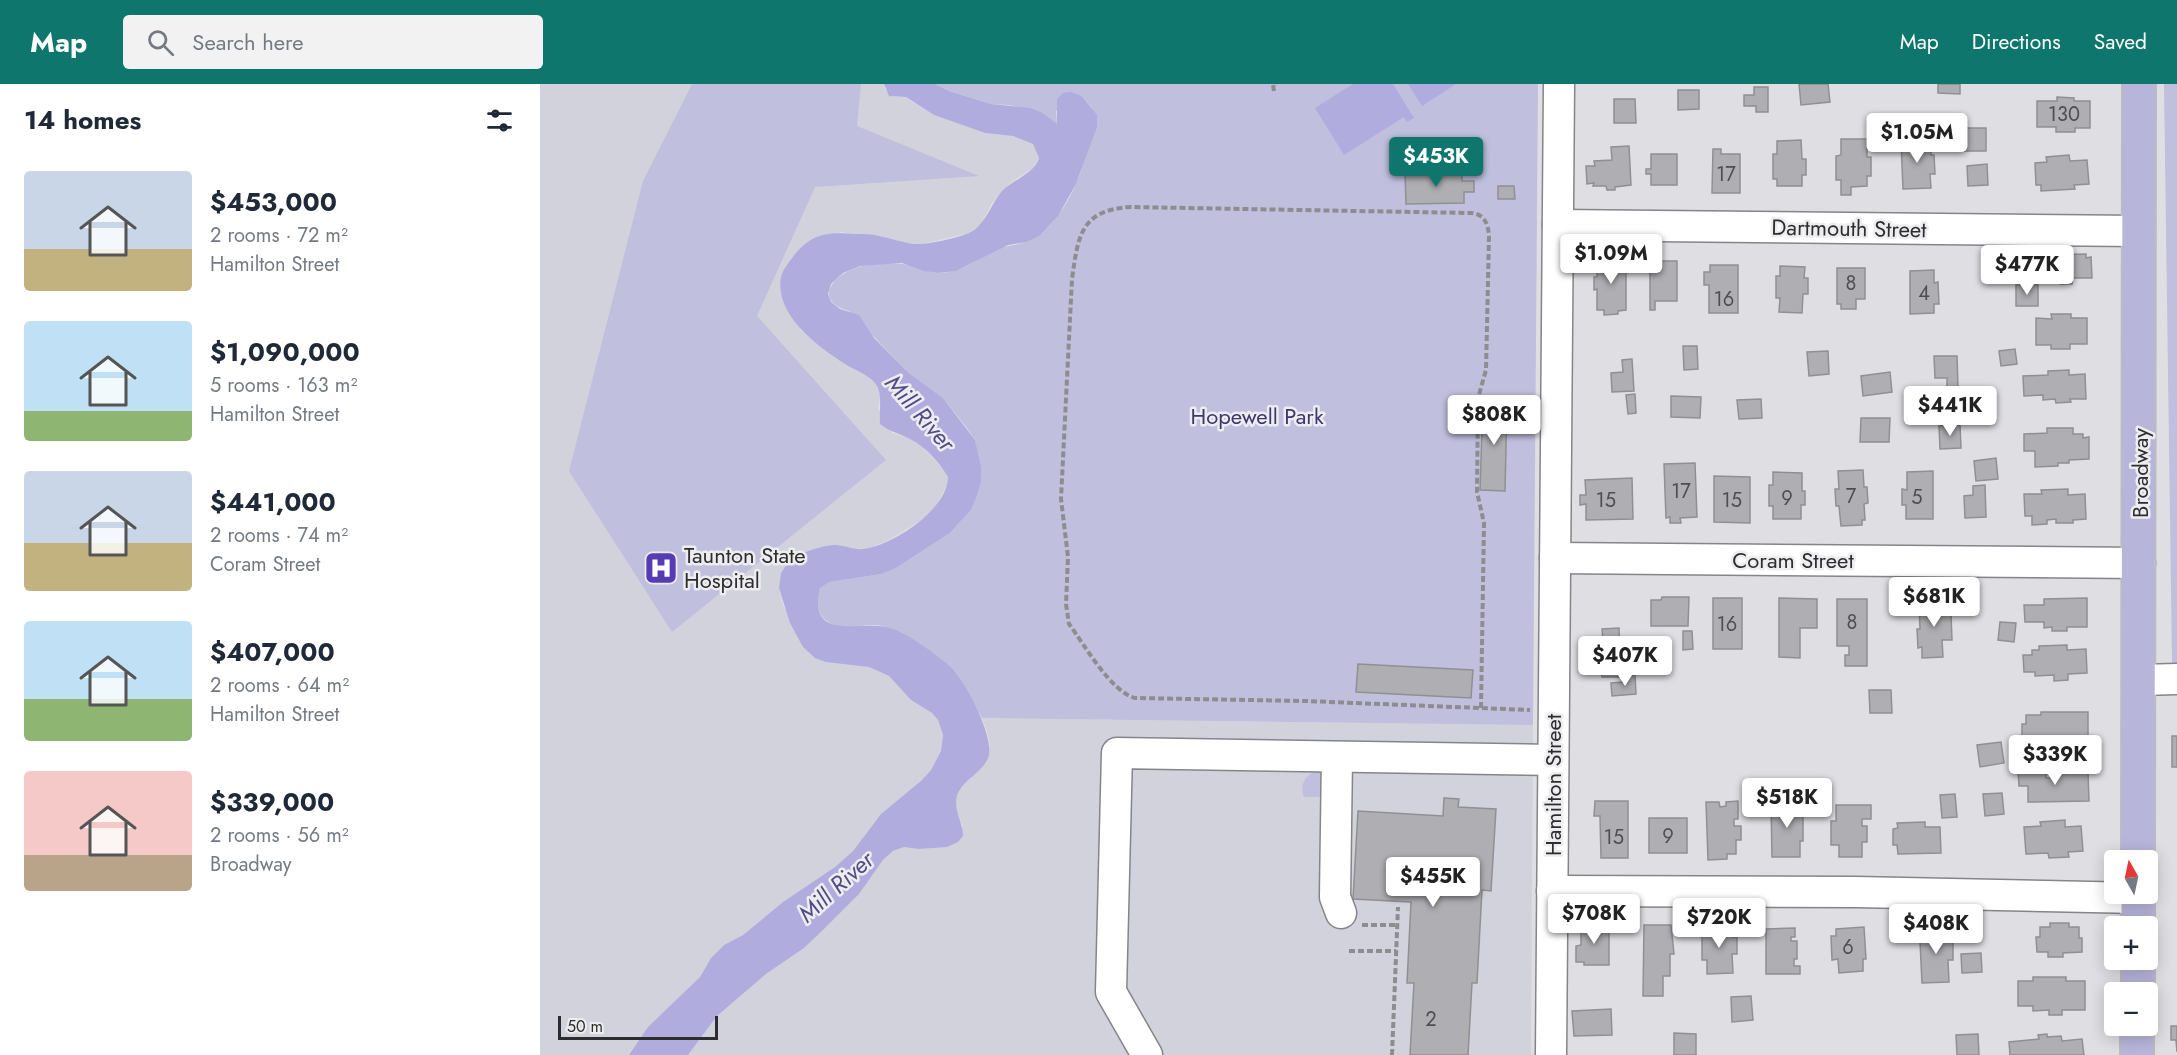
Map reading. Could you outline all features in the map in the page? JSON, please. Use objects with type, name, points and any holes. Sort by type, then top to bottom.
[{"type":"main road","name":"Broadway","points":[[2138,850],[2139,84]]},
{"type":"main road","points":[[2137,1036],[2137,1055]]},
{"type":"street","name":"Hamilton Street","points":[[1551,1055],[1559,84]]},
{"type":"street","name":"Dartmouth Street","points":[[1558,225],[2139,231]]},
{"type":"street","name":"Coram Street","points":[[1555,558],[2140,563]]},
{"type":"street","points":[[2140,680],[2177,679]]},
{"type":"street","points":[[1147,1055],[1111,993],[1117,753],[1553,760]]},
{"type":"street","points":[[1336,757],[1335,897],[1351,919]]},
{"type":"street","points":[[1552,891],[1856,892],[2138,906]]},
{"type":"path","points":[[1274,90],[1273,85],[1276,84]]},
{"type":"path","points":[[1481,708],[1484,524],[1477,492],[1477,468],[1478,398],[1486,370],[1489,236],[1485,219],[1479,214],[1471,213],[1130,207],[1115,208],[1095,216],[1087,223],[1079,243],[1072,279],[1061,499],[1068,557],[1066,615],[1069,624],[1114,685],[1127,696],[1135,698],[1305,701],[1481,708],[1537,710]]},
{"type":"path","points":[[1392,1055],[1398,907]]},
{"type":"path","points":[[1351,919],[1397,925]]},
{"type":"path","points":[[1349,951],[1396,951]]},
{"type":"shaded area","name":"Taunton State Hospital","points":[[540,84],[884,84],[885,90],[895,97],[905,97],[934,115],[985,133],[1013,136],[1033,144],[1039,158],[1032,169],[1002,191],[992,203],[981,224],[970,233],[915,244],[840,232],[800,330],[878,386],[880,398],[878,408],[892,433],[909,438],[922,446],[948,476],[948,483],[937,504],[926,517],[889,540],[870,548],[856,550],[841,545],[832,545],[792,556],[781,573],[779,588],[784,608],[853,664],[869,667],[889,676],[911,700],[932,713],[938,720],[943,735],[941,751],[931,770],[881,814],[853,851],[835,867],[783,902],[743,935],[724,945],[711,958],[700,977],[648,1028],[629,1055],[540,1055]]},
{"type":"shaded area","points":[[982,718],[1533,725],[1531,1055],[688,1055],[717,1016],[766,974],[804,948],[859,894],[883,860],[893,851],[904,847],[918,849],[963,826],[955,802],[958,792],[990,746]]},
{"type":"green space","points":[[692,84],[861,84],[857,126],[979,176],[815,187],[757,316],[886,460],[672,632],[569,471],[643,181]]},
{"type":"green space","name":"Hopewell Park","points":[[935,84],[1538,84],[1533,725],[982,718],[955,671],[918,643],[884,626],[839,626],[823,618],[818,606],[820,588],[828,582],[882,574],[896,568],[950,533],[971,510],[981,482],[975,440],[967,428],[943,398],[909,373],[849,311],[838,307],[831,301],[830,288],[841,275],[859,267],[893,264],[913,266],[935,273],[955,271],[997,249],[1024,243],[1048,226],[1065,206],[1077,182],[1096,126],[1095,113],[1082,96],[1056,111],[1057,125],[1043,113],[1009,105],[991,104],[949,91]]},
{"type":"green space","points":[[2164,84],[2177,84],[2177,663],[2172,663]]},
{"type":"green space","points":[[1315,771],[1322,771],[1324,797],[1304,797],[1302,789],[1304,782]]},
{"type":"water","name":"Mill River","points":[[884,84],[935,84],[949,91],[991,104],[1030,108],[1043,113],[1057,124],[1057,99],[1063,93],[1071,92],[1082,96],[1097,115],[1097,127],[1076,184],[1058,216],[1039,236],[1026,242],[1008,245],[956,271],[938,273],[924,271],[902,263],[860,266],[843,273],[831,284],[828,294],[831,302],[840,309],[859,315],[874,338],[909,373],[943,398],[975,440],[981,467],[981,482],[971,510],[950,533],[896,568],[882,574],[829,582],[820,588],[818,605],[822,617],[829,623],[840,626],[890,628],[922,645],[951,667],[971,696],[984,724],[988,738],[988,758],[957,796],[956,806],[963,836],[958,842],[947,847],[918,849],[904,847],[893,851],[883,860],[859,894],[804,948],[766,974],[717,1016],[688,1055],[629,1055],[648,1027],[700,977],[711,958],[724,945],[743,935],[783,902],[835,867],[853,851],[881,814],[931,770],[941,751],[943,735],[938,720],[932,713],[911,700],[889,676],[869,667],[826,662],[815,658],[803,647],[790,623],[779,588],[781,573],[792,556],[833,545],[864,549],[893,539],[930,512],[946,489],[948,477],[936,460],[921,446],[880,424],[880,396],[876,384],[823,349],[800,328],[784,304],[781,277],[795,254],[809,241],[822,235],[871,234],[915,244],[942,241],[969,233],[984,220],[1002,191],[1033,168],[1039,158],[1033,144],[1013,136],[985,133],[934,115],[906,97],[889,96]]},
{"type":"water","points":[[1353,84],[1393,84],[1414,118],[1407,122],[1404,117],[1344,155],[1315,108]]},
{"type":"water","points":[[1408,84],[1456,84],[1422,106]]},
{"type":"building","points":[[1799,84],[1828,84],[1830,102],[1801,105]]},
{"type":"building","points":[[1938,84],[1960,84],[1960,94],[1938,93]]},
{"type":"building","points":[[1754,87],[1768,87],[1768,112],[1756,112],[1756,106],[1744,106],[1744,95],[1754,95]]},
{"type":"building","points":[[1678,90],[1699,90],[1699,109],[1678,110]]},
{"type":"building","points":[[2057,97],[2074,98],[2074,101],[2090,101],[2090,128],[2075,128],[2075,132],[2056,132],[2056,127],[2037,127],[2037,101],[2057,101]]},
{"type":"building","points":[[1614,99],[1635,99],[1636,123],[1614,123]]},
{"type":"building","points":[[1965,128],[1986,128],[1986,151],[1965,151]]},
{"type":"building","points":[[1841,139],[1867,139],[1867,157],[1871,157],[1871,176],[1867,176],[1867,186],[1851,187],[1851,195],[1841,195],[1841,180],[1836,180],[1836,156],[1841,155]]},
{"type":"building","points":[[1801,140],[1802,159],[1806,159],[1806,175],[1802,175],[1802,186],[1777,186],[1777,179],[1773,179],[1773,154],[1777,154],[1777,141]]},
{"type":"building","points":[[1931,140],[1935,174],[1930,174],[1931,188],[1903,189],[1901,141]]},
{"type":"building","points":[[1629,146],[1631,185],[1607,190],[1606,186],[1587,184],[1586,166],[1595,166],[1594,161],[1612,160],[1611,147]]},
{"type":"building","points":[[1713,149],[1721,149],[1721,154],[1740,154],[1740,193],[1712,193]]},
{"type":"building","points":[[1651,154],[1677,154],[1677,185],[1651,185],[1651,174],[1646,174],[1646,169],[1651,169]]},
{"type":"building","points":[[2069,155],[2070,161],[2087,160],[2089,184],[2074,185],[2075,189],[2041,191],[2041,185],[2036,185],[2035,163],[2047,162],[2046,157]]},
{"type":"building","points":[[1987,164],[1988,185],[1968,186],[1967,166]]},
{"type":"building","points":[[1462,171],[1462,181],[1474,181],[1474,192],[1464,192],[1464,203],[1406,204],[1405,172]]},
{"type":"building","points":[[1498,186],[1514,186],[1515,199],[1498,199]]},
{"type":"building","points":[[2086,254],[2086,258],[2091,257],[2092,278],[2072,278],[2072,284],[2060,284],[2059,281],[2043,282],[2043,255]]},
{"type":"building","points":[[1597,258],[1626,258],[1626,310],[1618,311],[1618,314],[1604,315],[1604,310],[1597,310],[1597,289],[1594,290],[1594,277],[1597,277]]},
{"type":"building","points":[[1650,261],[1677,261],[1677,301],[1655,301],[1655,310],[1650,310]]},
{"type":"building","points":[[1710,265],[1738,265],[1738,313],[1709,313],[1709,285],[1704,285],[1704,272],[1710,272]]},
{"type":"building","points":[[1780,266],[1805,267],[1804,278],[1808,278],[1808,294],[1803,294],[1802,313],[1779,312],[1780,298],[1776,298],[1776,276],[1780,276]]},
{"type":"building","points":[[1837,268],[1865,268],[1865,299],[1856,299],[1856,309],[1841,309],[1841,304],[1837,304]]},
{"type":"building","points":[[1934,270],[1934,283],[1938,282],[1939,304],[1934,304],[1934,313],[1910,314],[1910,271]]},
{"type":"building","points":[[2016,285],[2038,285],[2038,306],[2016,306]]},
{"type":"building","points":[[2051,314],[2071,314],[2071,318],[2087,318],[2087,344],[2070,344],[2070,349],[2051,349],[2051,345],[2036,345],[2036,318],[2052,319]]},
{"type":"building","points":[[1683,346],[1697,346],[1698,369],[1684,370]]},
{"type":"building","points":[[2015,349],[2017,364],[2001,366],[1999,351]]},
{"type":"building","points":[[1828,351],[1829,374],[1809,376],[1807,352]]},
{"type":"building","points":[[1934,356],[1957,356],[1958,387],[1947,387],[1947,378],[1935,378]]},
{"type":"building","points":[[1632,359],[1634,391],[1612,392],[1611,373],[1623,372],[1622,360]]},
{"type":"building","points":[[2069,370],[2069,375],[2085,374],[2086,399],[2070,399],[2071,402],[2056,403],[2055,399],[2043,400],[2043,395],[2024,396],[2023,376],[2048,375],[2048,371]]},
{"type":"building","points":[[1890,372],[1892,392],[1863,396],[1861,376]]},
{"type":"building","points":[[1635,394],[1636,413],[1628,414],[1626,395]]},
{"type":"building","points":[[1671,396],[1701,397],[1700,418],[1671,417]]},
{"type":"building","points":[[1761,399],[1762,418],[1739,419],[1737,400]]},
{"type":"building","points":[[1483,400],[1507,401],[1505,491],[1480,490]]},
{"type":"building","points":[[1861,418],[1890,418],[1889,442],[1860,442]]},
{"type":"building","points":[[1960,425],[1961,448],[1940,449],[1939,426]]},
{"type":"building","points":[[2047,428],[2073,428],[2073,434],[2083,434],[2083,438],[2089,437],[2089,459],[2069,460],[2069,463],[2058,463],[2058,466],[2035,467],[2035,451],[2024,451],[2024,434],[2047,433]]},
{"type":"building","points":[[1996,458],[1998,479],[1976,481],[1974,461]]},
{"type":"building","points":[[1695,463],[1697,517],[1680,518],[1681,523],[1670,523],[1670,517],[1666,518],[1664,464]]},
{"type":"building","points":[[1863,470],[1868,503],[1864,504],[1865,520],[1862,520],[1862,525],[1841,526],[1835,489],[1839,489],[1838,471]]},
{"type":"building","points":[[1933,471],[1933,519],[1906,519],[1906,505],[1902,505],[1902,489],[1907,490],[1907,472]]},
{"type":"building","points":[[1773,472],[1802,473],[1805,505],[1801,505],[1801,519],[1773,519],[1773,506],[1769,506],[1769,485],[1773,485]]},
{"type":"building","points":[[1714,476],[1750,477],[1750,523],[1714,522]]},
{"type":"building","points":[[1632,478],[1633,519],[1586,520],[1586,504],[1580,505],[1580,495],[1586,495],[1585,480]]},
{"type":"building","points":[[1985,485],[1986,517],[1965,518],[1964,496],[1973,495],[1973,486]]},
{"type":"building","points":[[2068,489],[2068,495],[2085,494],[2086,519],[2073,520],[2073,523],[2056,523],[2056,519],[2047,520],[2047,524],[2032,525],[2032,516],[2025,516],[2024,494],[2042,494],[2041,490]]},
{"type":"building","points":[[1662,597],[1689,597],[1688,626],[1651,626],[1651,600],[1661,600]]},
{"type":"building","points":[[1713,598],[1742,598],[1742,649],[1713,649]]},
{"type":"building","points":[[1779,598],[1817,599],[1817,628],[1800,628],[1800,658],[1779,657]]},
{"type":"building","points":[[2087,598],[2087,627],[2067,627],[2067,631],[2052,631],[2052,627],[2044,628],[2044,622],[2025,622],[2024,605],[2044,605],[2044,599]]},
{"type":"building","points":[[1837,599],[1867,599],[1867,666],[1845,666],[1845,655],[1849,655],[1849,646],[1837,646]]},
{"type":"building","points":[[1946,601],[1946,614],[1951,614],[1952,640],[1942,640],[1943,657],[1922,658],[1922,647],[1918,648],[1919,602]]},
{"type":"building","points":[[2000,622],[2016,623],[2014,642],[1998,640]]},
{"type":"building","points":[[1619,628],[1620,677],[1602,677],[1601,668],[1593,668],[1592,641],[1603,641],[1602,629]]},
{"type":"building","points":[[1683,631],[1692,631],[1693,649],[1683,650]]},
{"type":"building","points":[[2067,645],[2067,650],[2086,649],[2087,673],[2068,674],[2068,680],[2054,681],[2054,675],[2035,676],[2035,672],[2024,672],[2023,655],[2032,655],[2032,650],[2039,650],[2039,646]]},
{"type":"building","points":[[1358,664],[1473,670],[1471,698],[1356,692]]},
{"type":"building","points":[[1635,675],[1636,694],[1612,696],[1611,683],[1624,682],[1624,676]]},
{"type":"building","points":[[1869,690],[1891,690],[1892,713],[1870,713]]},
{"type":"building","points":[[2041,712],[2088,712],[2088,750],[2073,750],[2073,745],[2053,745],[2053,751],[2037,751],[2037,743],[2022,742],[2022,724],[2026,724],[2026,715],[2041,715]]},
{"type":"building","points":[[2172,736],[2177,736],[2177,767],[2172,767]]},
{"type":"building","points":[[2001,742],[2004,763],[1980,767],[1977,745]]},
{"type":"building","points":[[2034,768],[2033,773],[2046,773],[2046,778],[2053,778],[2052,773],[2088,772],[2089,801],[2028,802],[2028,786],[2019,786],[2018,769]]},
{"type":"building","points":[[2002,793],[2004,814],[1985,816],[1983,794]]},
{"type":"building","points":[[1955,794],[1957,817],[1942,818],[1940,795]]},
{"type":"building","points":[[1444,798],[1459,799],[1458,807],[1496,809],[1491,891],[1482,890],[1477,983],[1472,983],[1468,1055],[1410,1055],[1414,983],[1407,983],[1411,902],[1353,899],[1358,811],[1443,816]]},
{"type":"building","points":[[1595,801],[1628,801],[1628,858],[1601,858],[1600,816],[1594,816]]},
{"type":"building","points":[[1738,801],[1738,819],[1734,819],[1734,826],[1741,826],[1741,840],[1736,840],[1736,854],[1727,854],[1727,859],[1708,860],[1706,802],[1719,802],[1720,807],[1726,806],[1726,802]]},
{"type":"building","points":[[1771,803],[1803,803],[1803,841],[1800,841],[1800,857],[1772,857]]},
{"type":"building","points":[[1836,805],[1871,805],[1871,819],[1862,819],[1862,826],[1867,826],[1867,842],[1862,842],[1862,857],[1839,857],[1839,845],[1831,845],[1831,821],[1836,821]]},
{"type":"building","points":[[1649,818],[1687,818],[1687,853],[1649,853]]},
{"type":"building","points":[[2065,820],[2065,827],[2081,826],[2083,851],[2068,852],[2069,857],[2049,858],[2048,853],[2026,854],[2024,827],[2041,826],[2040,822]]},
{"type":"building","points":[[1925,822],[1925,827],[1940,827],[1941,853],[1898,854],[1897,845],[1893,845],[1893,829],[1898,828],[1897,823]]},
{"type":"building","points":[[2050,923],[2069,923],[2069,927],[2079,927],[2082,952],[2063,953],[2063,957],[2048,957],[2048,952],[2037,952],[2036,937],[2040,937],[2040,927],[2050,927]]},
{"type":"building","points":[[1581,925],[1609,925],[1609,965],[1584,965],[1584,962],[1576,962],[1576,946],[1581,945]]},
{"type":"building","points":[[1644,925],[1671,925],[1674,954],[1670,954],[1670,976],[1663,976],[1663,996],[1643,996]]},
{"type":"building","points":[[1707,926],[1732,926],[1732,937],[1737,937],[1737,954],[1732,954],[1733,973],[1707,974],[1707,960],[1702,960],[1702,936],[1707,936]]},
{"type":"building","points":[[1864,927],[1866,959],[1863,959],[1863,971],[1839,973],[1838,959],[1832,960],[1831,936],[1836,936],[1836,929]]},
{"type":"building","points":[[1795,928],[1795,937],[1791,937],[1791,941],[1797,941],[1797,959],[1794,959],[1794,966],[1800,966],[1800,974],[1766,974],[1766,929]]},
{"type":"building","points":[[1948,928],[1949,938],[1953,938],[1953,960],[1948,960],[1949,982],[1922,983],[1920,942],[1923,942],[1923,929]]},
{"type":"building","points":[[1981,953],[1982,972],[1962,973],[1961,954]]},
{"type":"building","points":[[2033,977],[2066,977],[2066,981],[2085,981],[2085,1010],[2062,1010],[2062,1015],[2049,1015],[2049,1010],[2033,1011],[2033,1006],[2018,1006],[2018,981],[2033,981]]},
{"type":"building","points":[[1751,996],[1753,1020],[1732,1022],[1731,997]]},
{"type":"building","points":[[1611,1009],[1612,1035],[1574,1036],[1572,1011]]},
{"type":"building","points":[[2171,1026],[2177,1026],[2177,1052],[2176,1040],[2171,1040]]},
{"type":"building","points":[[1674,1033],[1696,1034],[1696,1055],[1674,1055]]},
{"type":"building","points":[[1978,1034],[1979,1055],[1957,1055],[1956,1035]]},
{"type":"building","points":[[2047,1034],[2047,1037],[2061,1036],[2062,1041],[2082,1039],[2084,1055],[2010,1055],[2009,1042],[2039,1039],[2038,1035]]},
{"type":"place","name":"Taunton State Hospital","points":[[661,568]]}]
